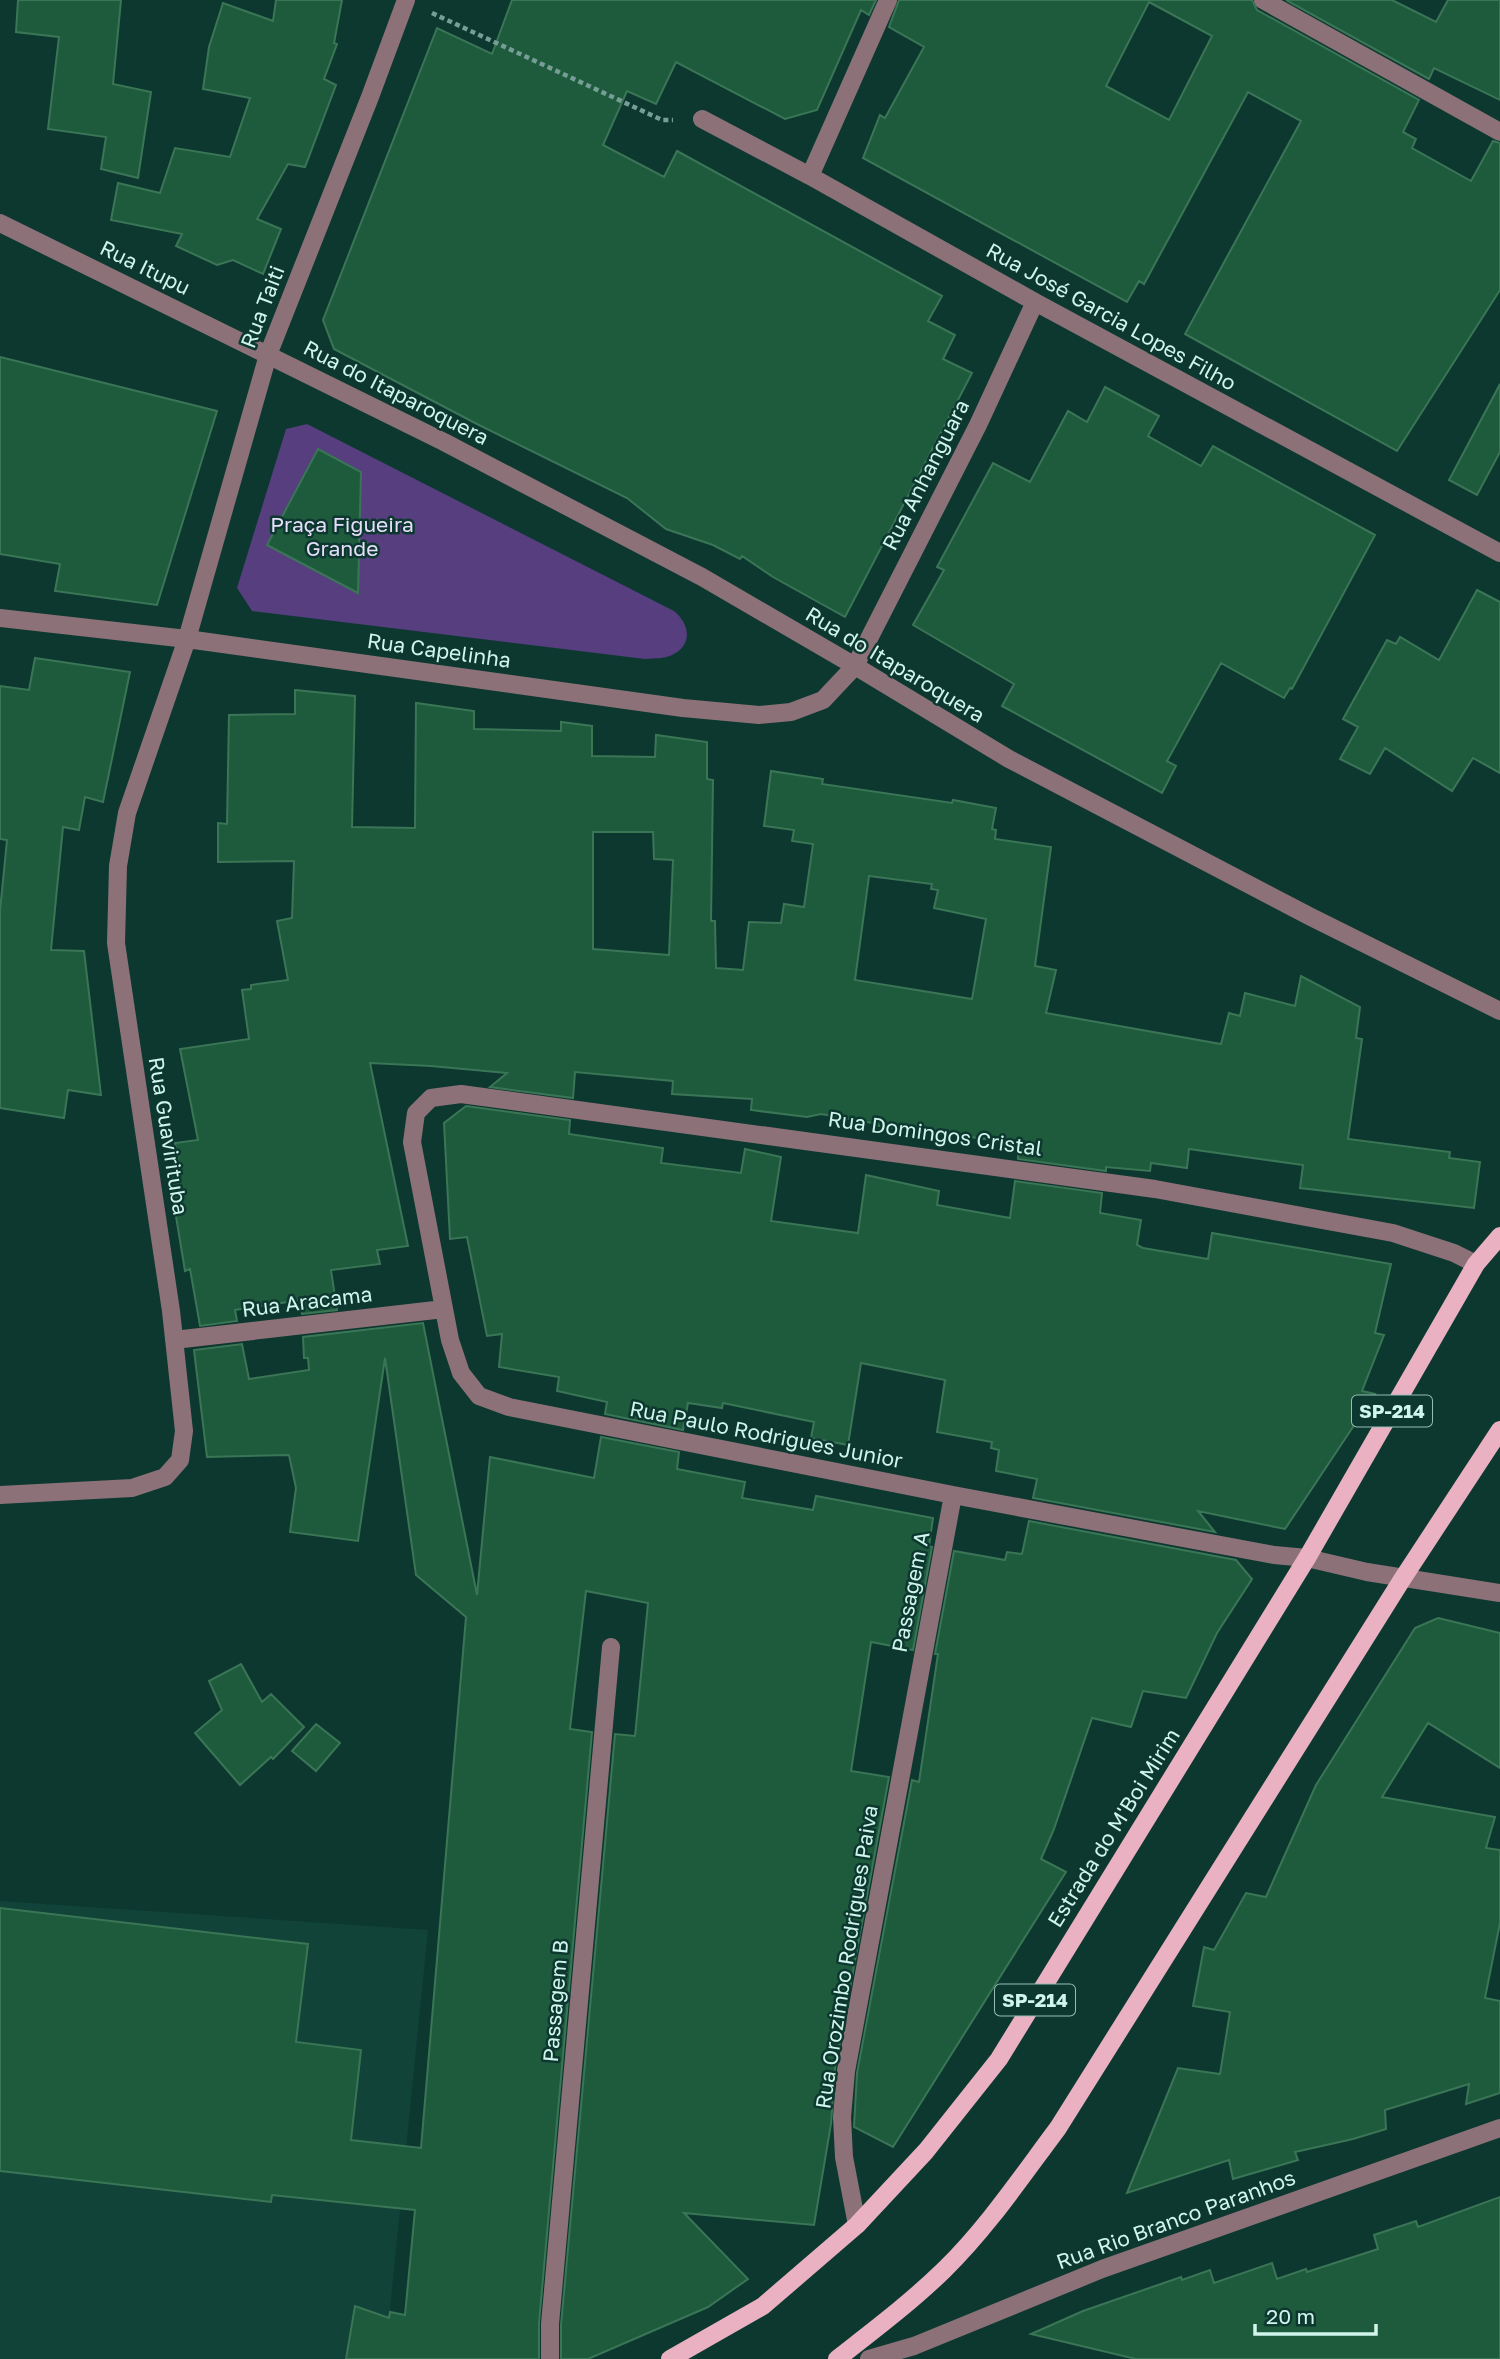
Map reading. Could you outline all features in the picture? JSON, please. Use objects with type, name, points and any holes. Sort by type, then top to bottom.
[{"type":"main road","name":"Estrada do M'Boi Mirim","points":[[670,2359],[763,2306],[857,2225],[926,2151],[999,2059],[1307,1558],[1476,1264],[1500,1236]]},
{"type":"main road","points":[[837,2359],[905,2306],[946,2268],[1000,2205],[1058,2128],[1500,1430]]},
{"type":"street","name":"Rua Taiti","points":[[187,639],[268,355],[406,0]]},
{"type":"street","points":[[810,176],[888,0]]},
{"type":"street","points":[[1264,0],[1500,132]]},
{"type":"street","name":"Rua José Garcia Lopes Filho","points":[[702,120],[810,176],[1035,302],[1500,553]]},
{"type":"street","name":"Rua Itupu","points":[[0,223],[268,355]]},
{"type":"street","name":"Rua Anhanguara","points":[[855,666],[978,425],[1035,302]]},
{"type":"street","name":"Rua do Itaparoquera","points":[[268,355],[444,442],[702,577],[1009,759],[1500,1011]]},
{"type":"street","name":"Rua Capelinha","points":[[0,618],[187,639],[683,708],[759,715],[791,712],[823,701],[855,666]]},
{"type":"street","name":"Rua Guavirituba","points":[[0,1494],[132,1488],[165,1476],[180,1460],[184,1431],[174,1340],[116,943],[118,866],[127,813],[187,639]]},
{"type":"street","name":"Rua Domingos Cristal","points":[[412,1142],[416,1112],[431,1098],[461,1094],[1155,1189],[1393,1234],[1454,1253],[1476,1264]]},
{"type":"street","name":"Rua Paulo Rodrigues Junior","points":[[412,1142],[450,1340],[461,1373],[480,1396],[509,1407],[953,1494],[1274,1555],[1307,1558],[1404,1578],[1500,1593]]},
{"type":"street","name":"Rua Aracama","points":[[174,1340],[444,1308]]},
{"type":"street","name":"Passagem A","points":[[915,1697],[953,1494]]},
{"type":"street","name":"Passagem B","points":[[550,2359],[550,2324],[611,1647]]},
{"type":"street","name":"Rua Orozimbo Rodrigues Paiva","points":[[857,2225],[844,2157],[842,2117],[846,2071],[915,1697]]},
{"type":"street","name":"Rua Rio Branco Paranhos","points":[[869,2359],[914,2346],[1102,2269],[1500,2128]]},
{"type":"path","points":[[406,0],[662,120],[702,120]]},
{"type":"shaded area","points":[[0,1901],[428,1930],[385,2359],[0,2359]]},
{"type":"green space","name":"Praça Figueira Grande","points":[[307,424],[674,611],[686,628],[683,646],[669,656],[645,659],[252,611],[237,588],[286,429]]},
{"type":"building","points":[[18,0],[121,0],[113,84],[151,92],[138,178],[101,169],[106,137],[48,129],[59,37],[16,32]]},
{"type":"building","points":[[276,0],[342,0],[334,43],[337,44],[324,79],[336,85],[305,167],[288,164],[257,219],[281,229],[263,274],[233,260],[217,265],[176,246],[182,234],[111,220],[118,183],[160,193],[175,148],[230,157],[250,98],[203,89],[209,47],[223,3],[273,21]]},
{"type":"building","points":[[512,0],[876,0],[869,15],[861,10],[817,110],[785,119],[676,62],[656,104],[627,91],[603,145],[664,177],[677,151],[942,296],[928,321],[955,335],[943,359],[972,373],[845,617],[773,577],[742,556],[740,559],[713,545],[666,529],[627,498],[334,349],[323,320],[437,28],[492,54]]},
{"type":"building","points":[[899,0],[1252,0],[1257,10],[1419,100],[1403,132],[1416,139],[1412,148],[1471,181],[1493,141],[1500,143],[1500,290],[1397,451],[1185,334],[1301,121],[1248,92],[1144,284],[1139,281],[1127,302],[863,158],[880,115],[885,118],[924,47],[889,27]],"holes":[[[1149,2],[1212,36],[1169,120],[1106,86]]]},
{"type":"building","points":[[1286,0],[1392,0],[1436,22],[1448,0],[1500,0],[1500,100],[1434,68],[1429,79]]},
{"type":"building","points":[[0,357],[217,411],[157,605],[55,591],[60,564],[0,554]]},
{"type":"building","points":[[1500,384],[1500,452],[1477,495],[1449,480]]},
{"type":"building","points":[[1105,387],[1159,416],[1148,436],[1201,466],[1213,446],[1375,535],[1292,689],[1290,688],[1284,698],[1221,663],[1167,761],[1176,766],[1162,793],[1002,706],[1014,684],[913,625],[944,570],[937,567],[993,463],[1030,482],[1068,411],[1087,422]]},
{"type":"building","points":[[318,449],[361,472],[358,593],[267,545]]},
{"type":"building","points":[[1477,590],[1500,602],[1500,773],[1473,758],[1452,791],[1385,748],[1370,774],[1340,759],[1358,727],[1343,719],[1387,640],[1396,644],[1400,637],[1439,660]]},
{"type":"building","points":[[35,658],[130,672],[103,802],[85,797],[79,830],[63,827],[51,950],[84,951],[101,1095],[68,1090],[64,1118],[0,1108],[0,911],[7,840],[0,839],[0,686],[29,690]]},
{"type":"building","points":[[295,690],[355,696],[352,827],[415,828],[416,703],[474,711],[474,729],[561,731],[561,722],[592,726],[592,756],[655,757],[656,735],[707,742],[707,779],[713,780],[711,921],[715,921],[716,968],[743,970],[749,922],[781,923],[784,904],[804,907],[813,844],[792,841],[794,830],[764,826],[771,771],[823,779],[822,784],[996,808],[992,829],[996,830],[995,839],[1051,847],[1035,966],[1056,970],[1046,1013],[1221,1044],[1229,1013],[1240,1016],[1245,993],[1295,1006],[1301,976],[1360,1007],[1356,1038],[1362,1039],[1348,1139],[1450,1152],[1449,1158],[1480,1162],[1474,1208],[1300,1188],[1303,1165],[1189,1149],[1187,1168],[1151,1163],[1150,1171],[1106,1167],[1106,1171],[1018,1159],[1019,1143],[873,1125],[821,1114],[807,1117],[751,1110],[752,1099],[672,1094],[673,1081],[575,1072],[573,1098],[490,1087],[507,1073],[370,1063],[408,1246],[377,1250],[380,1264],[331,1270],[337,1310],[302,1314],[301,1300],[235,1310],[237,1321],[200,1326],[190,1269],[185,1271],[169,1174],[180,1172],[175,1143],[198,1140],[180,1049],[249,1039],[242,990],[251,989],[251,985],[288,980],[277,921],[292,918],[294,861],[218,862],[218,823],[227,824],[229,715],[295,714]],"holes":[[[593,832],[653,832],[654,859],[673,860],[669,955],[593,949]],[[869,876],[932,884],[931,889],[938,890],[934,908],[986,919],[972,999],[855,980]]]},
{"type":"building","points":[[466,1106],[570,1120],[569,1134],[663,1148],[661,1163],[741,1173],[745,1149],[781,1157],[771,1221],[858,1233],[866,1175],[939,1191],[937,1205],[1010,1218],[1015,1181],[1102,1193],[1100,1213],[1141,1220],[1137,1245],[1143,1248],[1208,1259],[1212,1233],[1391,1264],[1375,1333],[1384,1335],[1362,1391],[1375,1394],[1285,1529],[1198,1511],[1215,1532],[1033,1498],[1037,1479],[996,1471],[999,1450],[991,1448],[992,1442],[937,1432],[945,1380],[861,1363],[848,1445],[811,1438],[814,1422],[723,1403],[722,1408],[688,1403],[683,1430],[605,1414],[607,1402],[557,1391],[559,1377],[499,1367],[502,1334],[487,1336],[467,1237],[450,1239],[444,1123]]},
{"type":"building","points":[[423,1323],[477,1595],[490,1457],[594,1478],[601,1437],[679,1452],[677,1469],[745,1482],[742,1498],[813,1510],[816,1496],[933,1518],[929,1546],[932,1547],[913,1650],[871,1642],[851,1771],[889,1777],[835,2069],[831,2124],[814,2225],[684,2213],[748,2279],[708,2307],[588,2359],[561,2359],[561,2325],[615,1734],[635,1736],[648,1603],[586,1591],[570,1729],[592,1732],[539,2323],[539,2359],[346,2359],[355,2306],[389,2318],[390,2312],[405,2315],[415,2210],[272,2195],[271,2202],[0,2171],[0,1908],[308,1944],[296,2042],[361,2050],[351,2140],[421,2148],[466,1617],[416,1575],[385,1358],[358,1541],[290,1532],[296,1488],[289,1455],[207,1457],[194,1350],[242,1344],[249,1379],[309,1370],[308,1358],[304,1358],[303,1337]]},
{"type":"building","points":[[1029,1521],[1236,1560],[1252,1579],[1217,1633],[1186,1698],[1143,1691],[1131,1727],[1092,1718],[1041,1859],[1066,1872],[893,2147],[854,2127],[857,2073],[912,1780],[919,1782],[938,1654],[935,1654],[954,1551],[1005,1560],[1007,1552],[1022,1554]]},
{"type":"building","points":[[1438,1618],[1500,1633],[1500,1768],[1428,1723],[1382,1797],[1495,1817],[1486,1848],[1500,1850],[1500,1923],[1485,1998],[1500,2001],[1500,2093],[1466,2104],[1469,2084],[1385,2110],[1386,2129],[1295,2152],[1298,2160],[1233,2179],[1229,2160],[1127,2193],[1178,2068],[1220,2074],[1230,2012],[1193,2006],[1204,1947],[1214,1950],[1246,1893],[1266,1897],[1316,1785],[1415,1628]]},
{"type":"building","points":[[241,1664],[262,1702],[271,1694],[304,1727],[273,1759],[271,1757],[240,1785],[195,1733],[222,1710],[209,1681]]},
{"type":"building","points":[[316,1724],[340,1743],[316,1771],[292,1751]]},
{"type":"building","points":[[1500,2197],[1500,2359],[1136,2359],[1031,2334],[1083,2311],[1181,2277],[1182,2280],[1210,2270],[1214,2283],[1272,2263],[1277,2279],[1306,2269],[1307,2272],[1378,2249],[1374,2235],[1416,2221],[1418,2227]]}]
